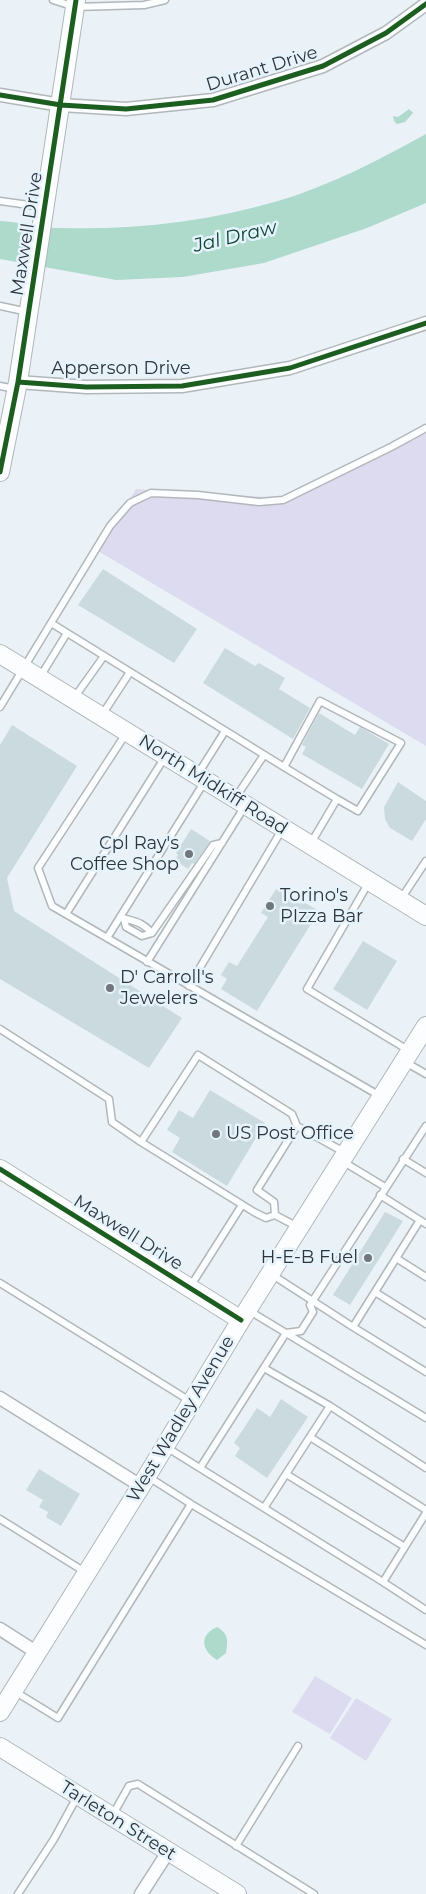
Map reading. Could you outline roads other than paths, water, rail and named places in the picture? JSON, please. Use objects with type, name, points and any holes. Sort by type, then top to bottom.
[{"type":"main road","name":"Maxwell Drive","points":[[0,472],[11,386],[29,312],[76,4]]},
{"type":"main road","name":"North Midkiff Road","points":[[0,654],[426,916]]},
{"type":"main road","name":"West Wadley Avenue","points":[[0,1712],[144,1481],[270,1273],[426,1026]]},
{"type":"main road","name":"Maxwell Drive","points":[[0,1169],[190,1288],[244,1315]]},
{"type":"main road","name":"Tarleton Street","points":[[0,1748],[237,1894]]},
{"type":"street","name":"Durant Drive","points":[[0,95],[61,105],[126,109],[213,100],[323,66],[386,33],[426,4]]},
{"type":"street","name":"Apperson Drive","points":[[11,386],[182,386],[290,368],[426,323]]},
{"type":"street","points":[[0,1398],[144,1481]]},
{"type":"street","points":[[0,1629],[36,1652]]},
{"type":"street","points":[[141,1894],[168,1852]]},
{"type":"lane","points":[[53,0],[76,4],[144,5],[165,0]]},
{"type":"lane","points":[[0,201],[45,207]]},
{"type":"lane","points":[[0,306],[29,312]]},
{"type":"lane","points":[[0,707],[110,526],[130,503],[150,493],[198,494],[259,502],[284,500],[426,428]]},
{"type":"lane","points":[[51,623],[264,755],[284,767],[358,811],[401,743],[320,701],[284,767]]},
{"type":"lane","points":[[39,678],[67,633]]},
{"type":"lane","points":[[74,699],[104,656]]},
{"type":"lane","points":[[101,716],[130,672]]},
{"type":"lane","points":[[107,938],[122,918],[202,778],[225,731]]},
{"type":"lane","points":[[127,732],[38,868],[52,906],[381,1097]]},
{"type":"lane","points":[[147,962],[222,843],[264,755]]},
{"type":"lane","points":[[66,914],[166,756]]},
{"type":"lane","points":[[310,844],[338,799]]},
{"type":"lane","points":[[189,986],[283,828]]},
{"type":"lane","points":[[122,918],[131,918],[145,926],[152,933],[213,845],[222,843]]},
{"type":"lane","points":[[400,900],[426,861]]},
{"type":"lane","points":[[370,881],[307,989],[407,1056],[426,1074]]},
{"type":"lane","points":[[0,1030],[109,1099],[112,1122],[141,1142],[266,1218],[275,1215],[299,1228]]},
{"type":"lane","points":[[141,1142],[198,1054],[292,1114],[297,1126],[385,1187]]},
{"type":"lane","points":[[275,1215],[274,1202],[257,1190],[297,1126]]},
{"type":"lane","points":[[286,1333],[301,1331],[313,1312],[310,1305],[313,1300],[426,1126]]},
{"type":"lane","points":[[403,1159],[426,1174]]},
{"type":"lane","points":[[353,1327],[396,1258],[423,1222],[380,1195]]},
{"type":"lane","points":[[190,1288],[242,1204]]},
{"type":"lane","points":[[396,1258],[426,1277]]},
{"type":"lane","points":[[270,1273],[426,1372]]},
{"type":"lane","points":[[0,1283],[192,1402]]},
{"type":"lane","points":[[375,1292],[426,1324]]},
{"type":"lane","points":[[244,1315],[286,1333],[426,1418]]},
{"type":"lane","points":[[200,1468],[286,1333]]},
{"type":"lane","points":[[264,1368],[330,1406],[426,1468]]},
{"type":"lane","points":[[264,1508],[330,1406]]},
{"type":"lane","points":[[310,1437],[426,1512],[383,1582]]},
{"type":"lane","points":[[165,1446],[426,1610]]},
{"type":"lane","points":[[286,1474],[405,1546]]},
{"type":"lane","points":[[144,1481],[191,1504],[426,1645]]},
{"type":"lane","points":[[13,1691],[58,1718],[191,1504]]},
{"type":"lane","points":[[0,1519],[86,1573]]},
{"type":"lane","points":[[236,1846],[298,1746]]},
{"type":"lane","points":[[112,1817],[129,1786],[138,1784],[314,1894]]},
{"type":"lane","points":[[18,1894],[54,1839],[78,1796]]},
{"type":"water","points":[[409,109],[413,113],[405,122],[397,124],[394,121],[393,116],[398,117]]},
{"type":"water","name":"Jal Draw","points":[[426,134],[426,203],[367,228],[264,263],[183,277],[116,280],[0,259],[0,221],[52,228],[115,228],[170,223],[224,214],[278,201],[316,188],[372,163]]},
{"type":"water","points":[[217,1627],[224,1632],[227,1641],[226,1653],[217,1660],[208,1652],[204,1643],[207,1634]]},
{"type":"place","name":"Cpl Ray's Coffee Shop","points":[[189,854]]},
{"type":"place","name":"Torino's PIzza Bar","points":[[270,906]]},
{"type":"place","name":"D' Carroll's Jewelers","points":[[110,988]]},
{"type":"place","name":"US Post Office","points":[[216,1134]]},
{"type":"place","name":"H-E-B Fuel","points":[[368,1258]]}]
